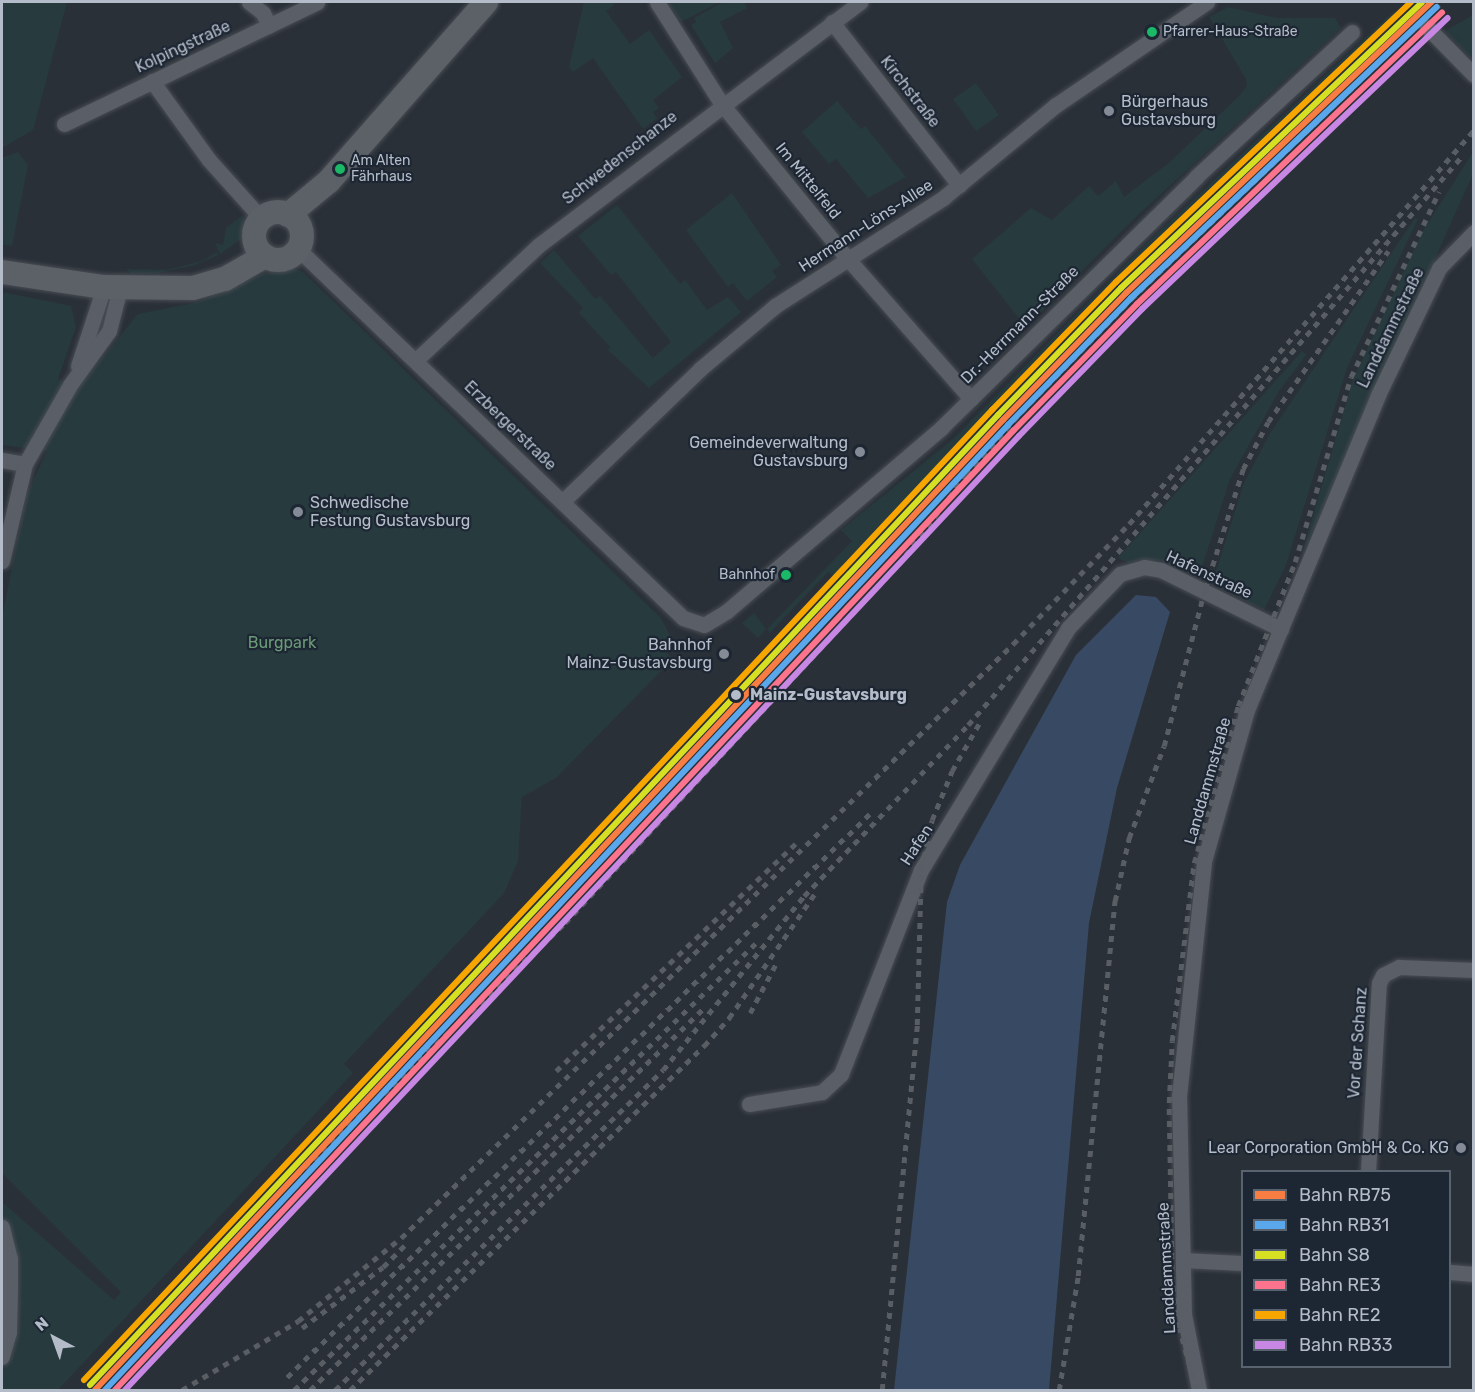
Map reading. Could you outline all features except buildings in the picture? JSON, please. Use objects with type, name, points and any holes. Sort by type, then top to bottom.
[{"type":"main road","points":[[293,219],[486,2]]},
{"type":"main road","points":[[274,213],[293,219],[301,238],[298,249],[283,259],[260,251],[255,231],[262,219],[274,213]]},
{"type":"main road","points":[[2,272],[112,287],[164,288],[213,283],[260,251]]},
{"type":"street","points":[[249,2],[263,13],[269,26]]},
{"type":"street","name":"Kolpingstraße","points":[[64,124],[317,2]]},
{"type":"street","name":"Im Mittelfeld","points":[[657,2],[721,103],[848,259],[971,399]]},
{"type":"street","name":"Schwedenschanze","points":[[416,360],[539,244],[721,103],[860,2]]},
{"type":"street","name":"Hermann-Löns-Allee","points":[[562,502],[700,369],[775,306],[959,185],[1051,108],[1207,2]]},
{"type":"street","name":"Kirchstraße","points":[[832,22],[959,185]]},
{"type":"street","points":[[1427,27],[1473,75]]},
{"type":"street","name":"Dr.-Herrmann-Straße","points":[[699,625],[711,623],[727,611],[971,399],[1196,177],[1352,32]]},
{"type":"street","points":[[152,81],[209,160],[262,219]]},
{"type":"street","name":"Landdammstraße","points":[[1199,1390],[1185,1314],[1181,1065],[1204,861],[1247,710],[1388,374],[1439,268],[1452,251],[1473,232]]},
{"type":"street","name":"Erzbergerstraße","points":[[298,249],[683,618],[699,625]]},
{"type":"street","points":[[2,561],[25,464],[70,385],[112,287]]},
{"type":"street","points":[[2,460],[25,464]]},
{"type":"street","name":"Hafenstraße","points":[[1120,574],[1144,567],[1161,570],[1281,629]]},
{"type":"street","name":"Hafen","points":[[749,1104],[822,1092],[841,1074],[921,870],[1068,628],[1120,574]]},
{"type":"street","name":"Vor der Schanz","points":[[1368,1170],[1379,983],[1383,975],[1400,966],[1473,970]]},
{"type":"street","points":[[2,1227],[10,1258],[10,1291],[9,1332],[2,1357]]},
{"type":"street","points":[[1183,1260],[1241,1263]]},
{"type":"street","points":[[1451,1272],[1473,1274]]},
{"type":"green space","points":[[2,2],[67,2],[33,130],[2,148]]},
{"type":"green space","points":[[584,2],[612,2],[614,5],[606,11],[630,44],[649,30],[682,77],[653,100],[659,108],[653,112],[657,118],[643,129],[593,58],[573,72],[569,67]]},
{"type":"green space","points":[[668,2],[720,2],[681,22]]},
{"type":"green space","points":[[723,2],[744,2],[747,8],[720,22],[733,48],[715,63],[691,25],[696,22],[694,18]]},
{"type":"green space","points":[[1228,7],[1277,18],[1335,18],[1341,28],[1137,216],[1026,327],[972,259],[1031,208],[1052,220],[1089,186],[1098,196],[1116,181],[1124,197],[1170,162],[1238,97],[1247,86],[1246,79],[1209,17]]},
{"type":"green space","points":[[1394,11],[1397,14],[989,411],[835,578],[828,572],[770,633],[767,629],[852,541],[841,530],[953,439],[1147,243]]},
{"type":"green space","points":[[1473,15],[1473,60],[1445,31]]},
{"type":"green space","points":[[976,83],[999,115],[976,131],[953,99]]},
{"type":"green space","points":[[837,101],[861,129],[865,126],[906,177],[868,198],[836,159],[829,164],[802,132]]},
{"type":"green space","points":[[18,152],[28,165],[12,246],[2,244],[2,158]]},
{"type":"green space","points":[[1473,152],[1473,174],[1301,557],[1353,380],[1423,231]]},
{"type":"green space","points":[[732,193],[781,265],[772,271],[777,277],[747,301],[733,283],[728,287],[686,230]]},
{"type":"green space","points":[[617,205],[680,284],[685,280],[707,310],[728,297],[741,312],[649,388],[608,350],[610,347],[579,313],[583,308],[540,263],[554,250],[595,299],[600,296],[653,358],[671,342],[616,272],[611,275],[578,236]]},
{"type":"green space","points":[[243,215],[243,238],[220,254],[215,243],[223,245],[226,228]]},
{"type":"green space","points":[[1415,218],[1418,219],[1347,368],[1286,565],[1264,610],[1212,584],[1244,483],[1269,435]]},
{"type":"green space","points":[[217,252],[218,255],[195,265],[159,273],[132,274],[126,269],[167,270],[202,261]]},
{"type":"green space","name":"Burgpark","points":[[295,269],[303,272],[661,618],[671,638],[665,651],[673,659],[556,778],[522,797],[518,861],[504,893],[344,1064],[353,1073],[58,1390],[2,1390],[2,1202],[114,1300],[121,1292],[2,1173],[2,618],[26,496],[47,451],[2,445],[2,292],[71,306],[76,327],[58,379],[78,388],[138,314],[199,302],[263,274]]},
{"type":"green space","points":[[1302,351],[1306,355],[1279,391],[1230,479],[1199,577],[1161,560],[1128,563],[1118,558]]},
{"type":"green space","points":[[754,613],[766,629],[758,638],[742,623]]},
{"type":"water","points":[[1136,595],[1156,597],[1170,612],[1117,788],[1089,923],[1049,1390],[894,1390],[947,902],[960,865],[1076,655]]},
{"type":"railway","points":[[287,1184],[565,923],[898,565],[966,475],[1021,412],[1131,299],[1442,2]]},
{"type":"railway","points":[[182,1390],[298,1321],[401,1238],[1013,644],[1129,524],[1474,130]]},
{"type":"railway","points":[[335,1390],[663,1070],[804,896],[968,725],[1463,155]]},
{"type":"railway","points":[[1196,1390],[1179,1328],[1172,1283],[1169,1103],[1172,1041],[1194,863],[1238,706],[1295,562],[1351,377],[1439,192]]},
{"type":"railway","points":[[1059,1390],[1078,1276],[1115,901],[1129,838],[1164,746],[1205,589],[1243,469],[1268,422],[1388,251]]},
{"type":"railway","points":[[882,1390],[917,1025],[921,870],[932,820],[952,771],[980,722]]},
{"type":"railway","points":[[287,1377],[874,810]]},
{"type":"railway","points":[[556,1071],[795,844]]},
{"type":"railway","points":[[350,1390],[704,1046],[729,1018],[814,895]]},
{"type":"railway","points":[[294,1390],[759,940]]},
{"type":"railway","points":[[750,1013],[778,960]]},
{"type":"railway","points":[[310,1390],[706,1006]]},
{"type":"railway","points":[[302,1328],[383,1267],[405,1245]]},
{"type":"rail line","name":"RE2","points":[[84,1380],[992,410],[1116,282],[1411,2]]},
{"type":"rail line","name":"S8","points":[[90,1385],[998,415],[1121,288],[1422,2]]},
{"type":"rail line","name":"RB75","points":[[95,1390],[1003,420],[1126,293],[1432,2]]},
{"type":"rail line","name":"RB31","points":[[105,1390],[1008,425],[1131,298],[1437,7]]},
{"type":"rail line","name":"RE3","points":[[115,1390],[1014,430],[1137,304],[1442,13]]},
{"type":"rail line","name":"RB33","points":[[125,1390],[1019,436],[1142,309],[1448,18]]},
{"type":"place","name":"Pfarrer-Haus-Straße","points":[[1152,32]]},
{"type":"place","name":"Bürgerhaus Gustavsburg","points":[[1109,111]]},
{"type":"place","name":"Am Alten Fährhaus","points":[[340,169]]},
{"type":"place","name":"Gemeindeverwaltung Gustavsburg","points":[[860,452]]},
{"type":"place","name":"Schwedische Festung Gustavsburg","points":[[298,512]]},
{"type":"place","name":"Bahnhof","points":[[786,575]]},
{"type":"place","name":"Bahnhof Mainz-Gustavsburg","points":[[724,654]]},
{"type":"place","name":"Mainz-Gustavsburg","points":[[736,695]]},
{"type":"place","name":"Lear Corporation GmbH & Co. KG","points":[[1461,1148]]}]
